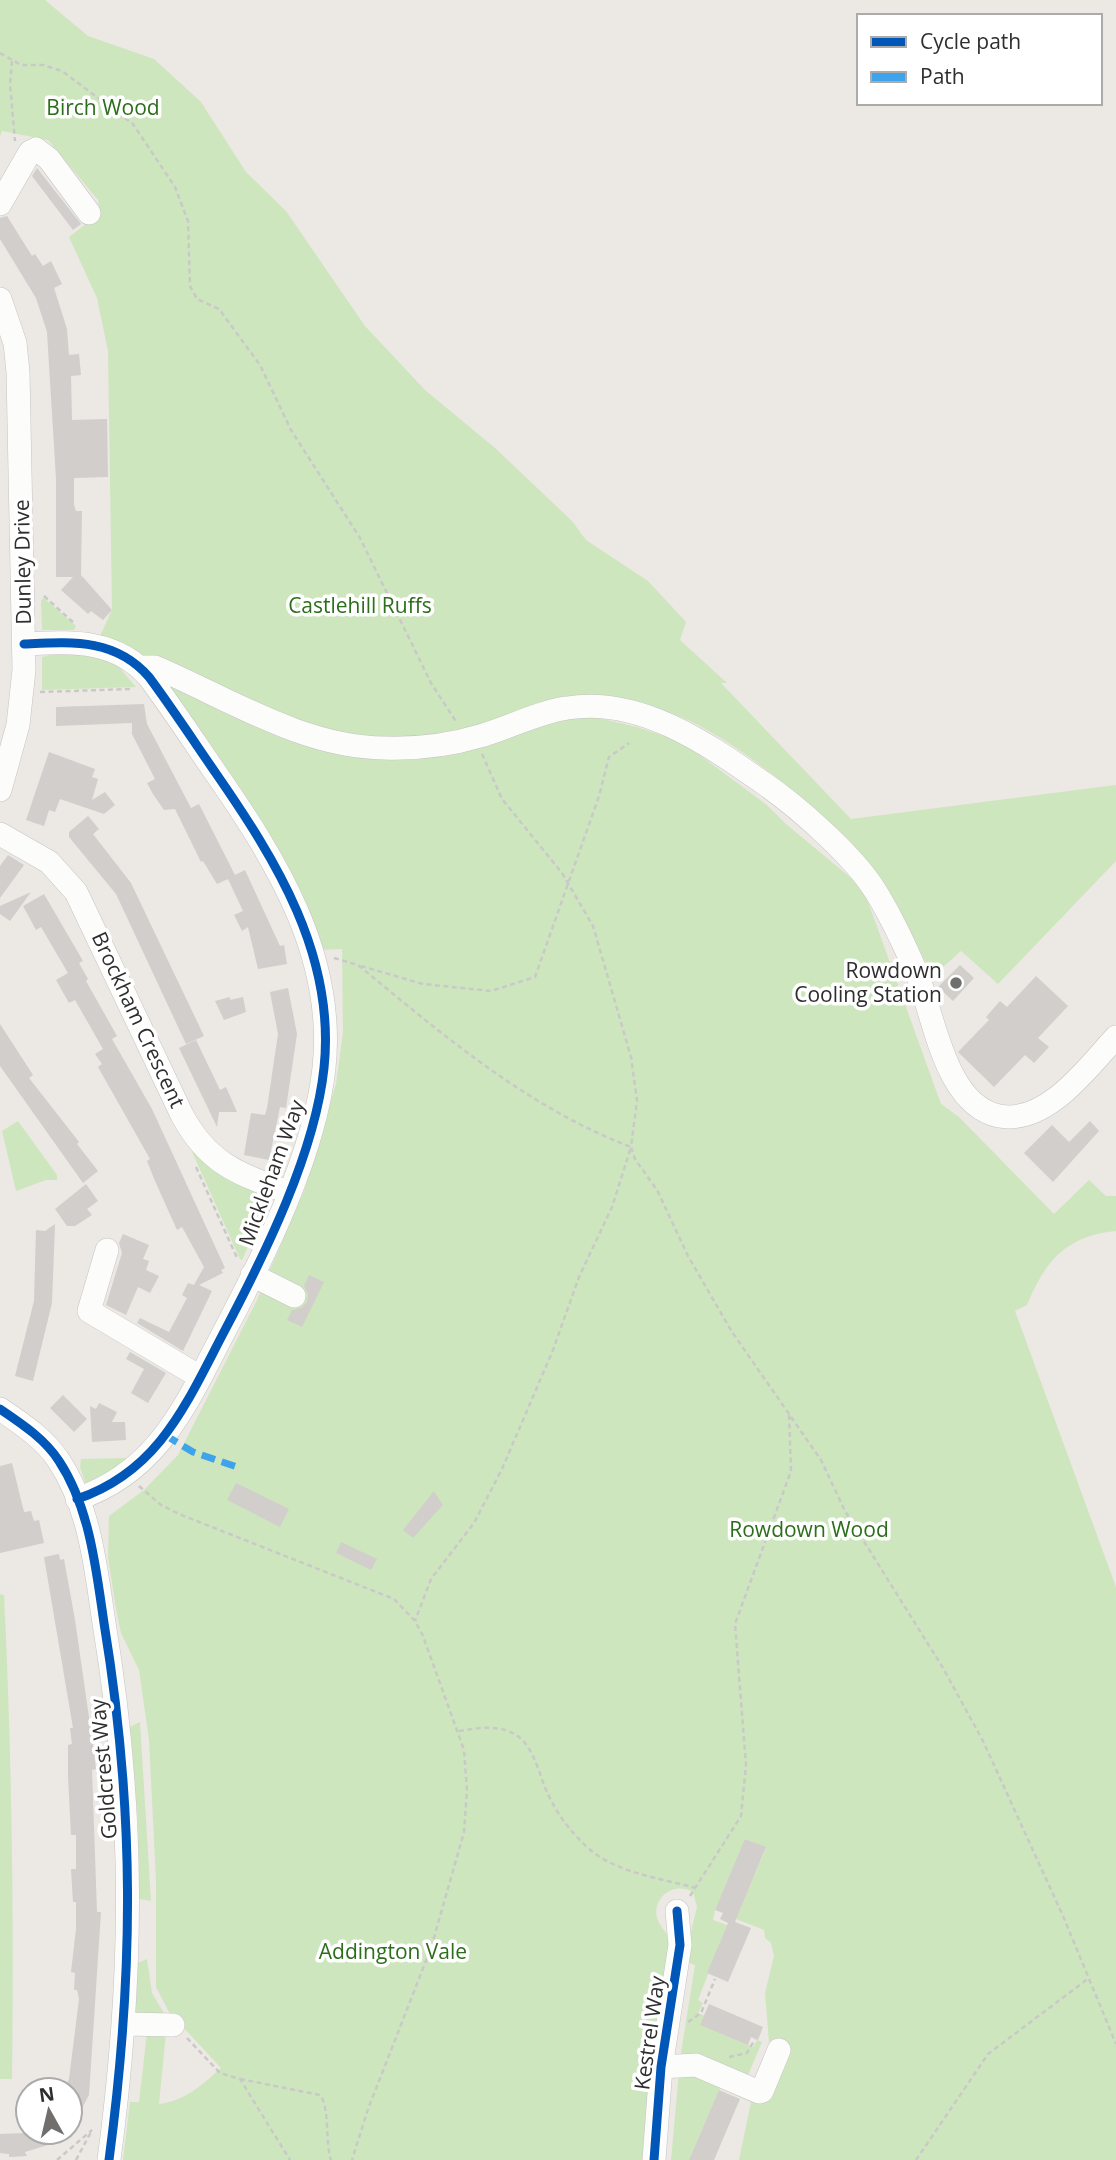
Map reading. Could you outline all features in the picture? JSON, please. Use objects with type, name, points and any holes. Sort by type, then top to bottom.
[{"type":"street","points":[[0,204],[33,150],[43,153],[89,213]]},
{"type":"street","name":"Dunley Drive","points":[[0,299],[12,332],[17,358],[10,456],[23,592],[24,644],[23,693],[13,747],[0,790]]},
{"type":"street","name":"Mickleham Way","points":[[24,644],[87,643],[111,649],[140,667],[155,685],[266,845],[293,898],[313,956],[324,1017],[324,1067],[314,1117],[288,1192],[252,1275],[200,1377],[158,1446],[130,1475],[77,1499]]},
{"type":"street","points":[[140,667],[155,667],[296,732],[340,744],[383,748],[439,745],[471,738],[566,708],[601,705],[676,727],[764,783],[837,846],[874,890],[916,973],[950,1069],[968,1096],[991,1113],[1014,1116],[1039,1109],[1057,1097],[1116,1037]]},
{"type":"street","name":"Brockham Crescent","points":[[0,834],[49,862],[76,892],[174,1100],[196,1138],[225,1166],[288,1192]]},
{"type":"street","points":[[107,1250],[89,1311],[200,1377]]},
{"type":"street","points":[[252,1275],[295,1296]]},
{"type":"street","name":"Goldcrest Way","points":[[0,1409],[48,1447],[65,1471],[77,1499],[97,1578],[124,1766],[130,1912],[124,2024],[109,2160]]},
{"type":"street","name":"Kestrel Way","points":[[654,2160],[661,2067],[680,1945],[677,1911]]},
{"type":"street","points":[[124,2024],[173,2025]]},
{"type":"street","points":[[661,2067],[691,2064],[759,2092],[779,2050]]},
{"type":"path","points":[[0,53],[21,65],[43,65],[62,71],[133,124],[174,187],[188,221],[190,286],[197,299],[219,309],[260,365],[291,430],[360,538],[431,683],[444,698],[463,734],[476,742],[502,799],[528,827],[568,883],[593,926],[620,1010],[637,1101],[631,1147],[611,1207],[579,1277],[553,1350],[502,1469],[474,1523],[431,1579],[415,1621]]},
{"type":"path","points":[[12,61],[10,84],[16,146],[26,161]]},
{"type":"path","points":[[23,592],[46,597],[79,627],[87,643]]},
{"type":"path","points":[[23,693],[136,689],[155,685]]},
{"type":"path","points":[[313,956],[358,965],[423,984],[491,991],[536,977],[599,796],[609,757],[629,743]]},
{"type":"path","points":[[358,965],[524,1094],[571,1120],[631,1147],[732,1332],[821,1460],[845,1511],[943,1668],[983,1741],[1116,2044]]},
{"type":"path","points":[[196,1138],[187,1149],[238,1258],[252,1275]]},
{"type":"path","points":[[677,1911],[696,1888],[741,1816],[746,1765],[735,1624],[790,1471],[789,1412]]},
{"type":"path","points":[[130,1475],[161,1505],[394,1599],[415,1621],[459,1731],[467,1790],[459,1852],[431,1948],[368,2109],[352,2160]]},
{"type":"path","points":[[459,1731],[485,1727],[519,1736],[564,1823],[588,1849],[607,1861],[633,1871],[696,1888]]},
{"type":"path","points":[[916,2160],[988,2054],[1089,1978]]},
{"type":"path","points":[[682,2026],[701,2014],[715,1979]]},
{"type":"path","points":[[173,2025],[220,2073],[320,2095],[325,2103],[331,2160]]},
{"type":"path","points":[[703,2068],[719,2060],[747,2053],[755,2039]]},
{"type":"path","points":[[240,2079],[290,2160]]},
{"type":"path","points":[[57,2160],[99,2122]]},
{"type":"path","points":[[76,2160],[93,2129]]},
{"type":"green space","points":[[0,0],[45,0],[88,36],[154,59],[201,102],[246,172],[286,211],[365,326],[425,390],[495,448],[572,521],[586,540],[648,581],[686,622],[680,640],[727,683],[721,683],[851,819],[1116,785],[1116,861],[998,984],[961,951],[933,976],[884,888],[865,861],[849,842],[780,780],[728,743],[681,717],[598,696],[599,718],[682,742],[767,805],[863,888],[941,1104],[959,1117],[1054,1214],[1089,1180],[1106,1196],[1116,1196],[1116,1231],[1084,1238],[1060,1253],[1041,1276],[1027,1305],[1015,1311],[1116,1587],[1116,2160],[739,2160],[751,2102],[720,2088],[689,2160],[671,2160],[679,2072],[685,2070],[746,2094],[789,2050],[769,2042],[765,1993],[774,1956],[771,1943],[765,1938],[764,1930],[736,1919],[766,1848],[746,1839],[715,1910],[713,1920],[727,1925],[698,2000],[703,2003],[698,2013],[705,2016],[701,2025],[753,2047],[757,2040],[762,2042],[746,2080],[680,2059],[695,1965],[684,1961],[697,1907],[693,1892],[679,1888],[666,1893],[656,1910],[660,1925],[672,1943],[645,2160],[123,2160],[130,2102],[139,2102],[147,2033],[166,2033],[159,2104],[185,2096],[221,2068],[169,2012],[156,1987],[156,1880],[149,1740],[139,1670],[121,1633],[116,1609],[108,1557],[109,1516],[144,1490],[178,1455],[257,1300],[304,1191],[336,1084],[343,1032],[342,949],[319,950],[270,841],[100,636],[112,610],[108,351],[97,298],[69,237],[100,213],[98,200],[48,140],[2,131],[0,136]]},
{"type":"green space","points":[[44,598],[76,626],[74,630],[42,630],[41,600]]},
{"type":"green space","points":[[60,652],[112,659],[136,687],[42,690],[42,657]]},
{"type":"green space","points":[[18,1121],[57,1175],[57,1180],[46,1180],[16,1191],[2,1131]]},
{"type":"green space","points":[[190,1147],[272,1194],[242,1260],[240,1259]]},
{"type":"green space","points":[[126,1458],[126,1467],[86,1485],[80,1467],[81,1459]]},
{"type":"green space","points":[[0,1594],[4,1595],[11,1776],[12,2079],[0,2079]]},
{"type":"green space","points":[[140,1722],[151,1901],[139,1899],[138,1820],[129,1727]]},
{"type":"green space","points":[[147,1959],[152,1993],[167,2018],[135,2017],[138,1963]]},
{"type":"building","points":[[37,168],[81,224],[73,230],[32,176]]},
{"type":"building","points":[[7,216],[32,256],[35,254],[43,266],[51,261],[62,284],[54,288],[67,329],[69,355],[79,354],[81,375],[71,376],[72,420],[107,419],[108,477],[74,478],[74,505],[76,511],[82,511],[81,575],[112,610],[103,620],[91,611],[88,614],[61,590],[73,577],[56,577],[56,479],[47,332],[36,298],[0,239],[0,218]]},
{"type":"building","points":[[144,704],[147,724],[191,808],[199,804],[235,875],[245,870],[280,946],[284,945],[287,964],[258,969],[248,927],[242,931],[234,915],[243,911],[228,879],[217,884],[203,861],[201,862],[175,809],[164,810],[153,794],[147,783],[155,779],[132,734],[132,723],[56,726],[56,707]]},
{"type":"building","points":[[49,752],[95,769],[92,777],[98,779],[92,800],[105,792],[115,805],[104,814],[60,799],[55,812],[49,810],[44,826],[26,820]]},
{"type":"building","points":[[88,816],[99,829],[93,834],[131,883],[204,1036],[186,1044],[116,894],[69,837],[69,832]]},
{"type":"building","points":[[8,855],[24,865],[0,898],[0,866]]},
{"type":"building","points":[[31,892],[10,921],[0,914],[0,906]]},
{"type":"building","points":[[44,894],[83,961],[79,963],[88,979],[86,981],[117,1036],[112,1039],[152,1109],[225,1268],[221,1270],[223,1273],[199,1285],[212,1291],[183,1351],[137,1323],[140,1318],[169,1332],[187,1298],[182,1295],[188,1283],[194,1285],[204,1267],[182,1227],[177,1230],[147,1161],[150,1159],[98,1067],[102,1064],[95,1054],[103,1049],[75,1000],[69,1003],[56,980],[68,973],[41,927],[36,930],[23,906]]},
{"type":"building","name":"Rowdown Cooling Station","points":[[960,965],[974,978],[953,1001],[938,987]]},
{"type":"building","points":[[1036,976],[1068,1006],[1038,1038],[1049,1047],[1034,1063],[1025,1055],[994,1087],[958,1052],[989,1020],[986,1017],[1000,1001],[1007,1007]]},
{"type":"building","points":[[288,988],[297,1034],[286,1108],[280,1107],[269,1160],[244,1155],[251,1113],[265,1115],[267,1108],[278,1034],[270,992]]},
{"type":"building","points":[[230,997],[230,1000],[243,997],[246,1012],[224,1020],[215,1001]]},
{"type":"building","points":[[0,1024],[33,1075],[29,1078],[98,1171],[83,1183],[0,1066]]},
{"type":"building","points":[[196,1040],[220,1090],[226,1087],[237,1112],[219,1112],[217,1127],[179,1048]]},
{"type":"building","points":[[1090,1121],[1099,1131],[1053,1182],[1024,1153],[1052,1125],[1069,1142]]},
{"type":"building","points":[[86,1184],[98,1201],[87,1209],[92,1215],[75,1226],[67,1226],[55,1209]]},
{"type":"building","points":[[55,1224],[52,1303],[33,1381],[15,1376],[34,1301],[36,1230],[45,1231]]},
{"type":"building","points":[[123,1234],[149,1245],[143,1259],[149,1261],[146,1270],[159,1276],[150,1293],[138,1287],[126,1315],[106,1305],[122,1253],[119,1243]]},
{"type":"building","points":[[309,1275],[324,1282],[302,1327],[287,1320],[292,1310],[301,1308],[307,1302],[308,1294],[304,1286]]},
{"type":"building","points":[[130,1352],[166,1373],[148,1403],[131,1393],[144,1369],[126,1359]]},
{"type":"building","points":[[63,1395],[87,1419],[74,1432],[50,1408]]},
{"type":"building","points":[[99,1403],[117,1412],[112,1422],[125,1422],[126,1440],[92,1442],[90,1406],[96,1409]]},
{"type":"building","points":[[12,1463],[24,1512],[31,1511],[34,1521],[39,1520],[44,1543],[0,1553],[0,1466]]},
{"type":"building","points":[[236,1483],[289,1509],[280,1527],[227,1500]]},
{"type":"building","points":[[434,1491],[443,1505],[413,1538],[403,1530]]},
{"type":"building","points":[[341,1542],[377,1559],[371,1570],[336,1553]]},
{"type":"building","points":[[59,1554],[60,1560],[64,1559],[96,1769],[92,1770],[97,1912],[101,1912],[89,2095],[84,2104],[84,2076],[69,2076],[79,1999],[77,1990],[74,1990],[75,1973],[71,1972],[76,1902],[73,1902],[71,1869],[76,1869],[76,1835],[71,1835],[68,1745],[72,1744],[70,1728],[73,1728],[44,1557]]},
{"type":"building","points":[[745,1839],[766,1847],[735,1922],[751,1928],[728,1982],[707,1973],[728,1923],[720,1919],[723,1913],[715,1910]]},
{"type":"building","points":[[709,2004],[763,2027],[758,2040],[751,2037],[748,2045],[700,2025]]},
{"type":"building","points":[[719,2090],[740,2099],[714,2160],[689,2160]]},
{"type":"building","points":[[14,2133],[14,2146],[44,2146],[25,2152],[27,2156],[9,2157],[9,2154],[0,2153],[0,2134]]},
{"type":"marked path","points":[[165,1435],[193,1452],[240,1468]]},
{"type":"cycle path","points":[[24,644],[75,643],[107,649],[136,664],[149,677],[238,805],[279,875],[311,948],[321,987],[325,1027],[324,1068],[319,1101],[299,1168],[272,1236],[198,1383],[168,1431],[150,1452],[130,1471],[106,1487],[77,1499]]},
{"type":"cycle path","points":[[0,1409],[47,1446],[70,1479],[90,1539],[114,1692],[126,1826],[128,1892],[123,2023],[109,2160]]},
{"type":"cycle path","points":[[654,2160],[661,2067],[680,1945],[677,1911]]},
{"type":"place","name":"Rowdown Cooling Station","points":[[956,983]]},
{"type":"park label","name":"Birch Wood","points":[[103,108]]},
{"type":"park label","name":"Castlehill Ruffs","points":[[360,606]]},
{"type":"park label","name":"Rowdown Wood","points":[[809,1530]]},
{"type":"park label","name":"Addington Vale","points":[[393,1952]]}]
